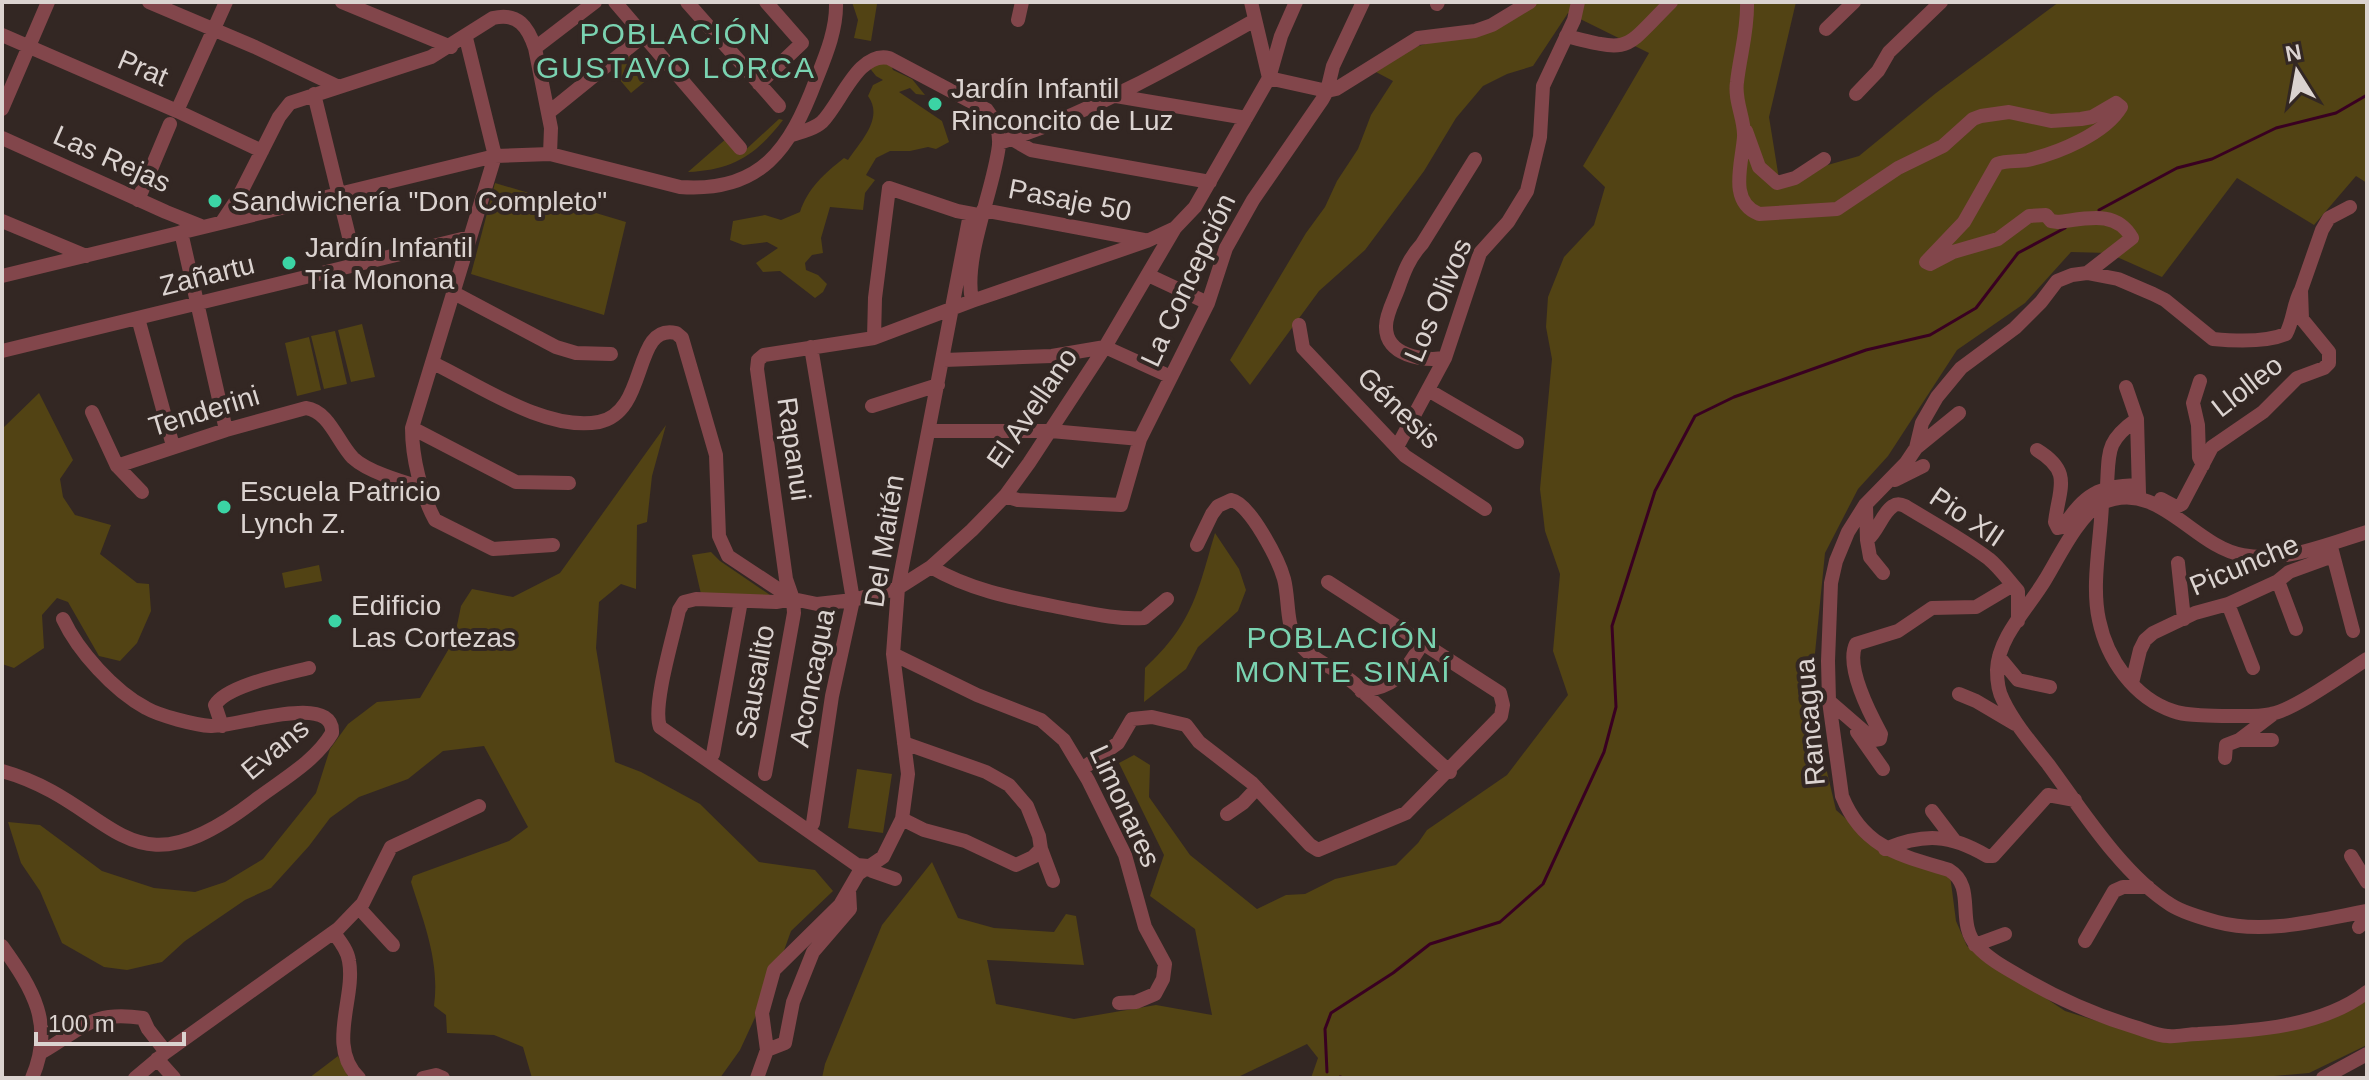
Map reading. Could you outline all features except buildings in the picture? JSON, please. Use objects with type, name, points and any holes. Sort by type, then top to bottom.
[{"type":"street","points":[[2,109],[48,2]]},
{"type":"street","points":[[149,2],[339,87]]},
{"type":"street","points":[[138,200],[226,2]]},
{"type":"street","points":[[342,2],[451,47]]},
{"type":"street","points":[[222,222],[238,198],[279,117],[290,103],[411,66],[466,38],[493,18],[503,2]]},
{"type":"street","points":[[535,48],[595,2]]},
{"type":"street","points":[[615,2],[740,148]]},
{"type":"street","points":[[687,2],[779,106]]},
{"type":"street","points":[[759,84],[802,43],[766,2]]},
{"type":"street","points":[[2,276],[495,156],[550,154],[680,187],[722,186],[762,167],[792,135],[826,53],[836,2]]},
{"type":"street","points":[[1018,20],[1022,2]]},
{"type":"street","points":[[1251,2],[1269,78],[1327,91],[1349,81],[1418,38],[1475,31],[1492,25],[1530,2]]},
{"type":"street","name":"El Avellano","points":[[809,829],[665,732],[657,720],[682,606],[696,599],[776,602],[793,599],[817,604],[853,600],[898,588],[931,567],[972,530],[1005,496],[1051,431],[1175,228],[1195,207],[1269,78],[1281,36],[1296,2]]},
{"type":"street","name":"La Concepción","points":[[1005,496],[1018,500],[1121,505],[1140,439],[1208,303],[1219,264],[1253,200],[1327,91],[1333,66],[1363,2]]},
{"type":"street","points":[[1578,2],[1578,10],[1566,36],[1611,47],[1631,43],[1671,2]]},
{"type":"street","points":[[1747,2],[1746,30],[1737,82],[1744,127],[1759,167],[1777,183],[1795,178],[1824,159]]},
{"type":"street","points":[[1826,29],[1854,2]]},
{"type":"street","points":[[1856,94],[1878,71],[1889,52],[1941,2]]},
{"type":"street","points":[[493,18],[508,16],[520,20],[529,32],[553,138],[550,154]]},
{"type":"street","points":[[1006,141],[1115,96],[1255,20]]},
{"type":"street","name":"Prat","points":[[2,35],[173,117],[262,151]]},
{"type":"street","points":[[548,113],[643,36]]},
{"type":"street","name":"Los Olivos","points":[[1397,447],[1445,358],[1480,253],[1508,222],[1531,182],[1540,137],[1545,82],[1566,36]]},
{"type":"street","points":[[466,38],[495,156],[412,428],[423,488],[435,520],[493,549],[553,545]]},
{"type":"street","points":[[792,135],[823,121],[862,67],[875,57],[883,57],[987,110],[1006,141],[1031,150],[1210,182]]},
{"type":"street","points":[[314,94],[356,265]]},
{"type":"street","points":[[1115,96],[1246,118]]},
{"type":"street","points":[[1744,127],[1739,194],[1749,210],[1759,214],[1837,209],[1898,168],[1943,146],[1973,119],[1981,116],[2009,112],[2051,121],[2081,119],[2092,117],[2119,103],[2121,109],[2115,116],[2085,138],[2057,153],[1997,164],[1964,222],[1926,262],[1930,264],[1953,252],[1998,239],[2029,216],[2037,214],[2058,222],[2110,218],[2132,238],[2087,273]]},
{"type":"street","name":"Las Rejas","points":[[2,138],[201,226]]},
{"type":"street","name":"Del Maitén","points":[[767,1050],[762,1013],[774,970],[840,905],[858,874],[883,857],[902,819],[908,774],[893,654],[898,588],[944,360],[951,310],[979,213],[1006,141]]},
{"type":"street","points":[[1445,358],[1420,359],[1400,351],[1388,337],[1386,324],[1412,255],[1475,159]]},
{"type":"street","name":"Pasaje 50","points":[[874,338],[875,298],[889,188],[979,213],[1147,241]]},
{"type":"street","points":[[2087,273],[2118,279],[2165,300],[2213,339],[2271,338],[2286,334],[2291,325],[2294,301],[2329,218],[2350,207]]},
{"type":"street","name":"Del Maitén","points":[[972,301],[970,287],[979,213]]},
{"type":"street","points":[[2,221],[86,256]]},
{"type":"street","name":"El Avellano","points":[[874,338],[1147,241],[1175,228]]},
{"type":"street","points":[[181,232],[226,430]]},
{"type":"street","name":"Zañartu","points":[[2,351],[470,237]]},
{"type":"street","name":"Rancagua","points":[[1975,945],[1965,920],[1963,884],[1959,876],[1885,849],[1860,827],[1842,796],[1829,701],[1831,583],[1848,532],[1865,505],[1916,448],[1922,423],[1937,397],[1961,368],[2015,328],[2057,281],[2087,273]]},
{"type":"street","points":[[1148,275],[1208,303]]},
{"type":"street","name":"Llolleo","points":[[2142,494],[2154,495],[2174,506],[2180,505],[2212,447],[2263,412],[2297,378],[2324,368],[2329,363],[2329,352],[2302,319],[2301,290]]},
{"type":"street","points":[[454,293],[556,347],[576,353],[611,354]]},
{"type":"street","points":[[138,318],[173,446]]},
{"type":"street","name":"Génesis","points":[[1299,325],[1303,348],[1405,456],[1485,509]]},
{"type":"street","points":[[433,363],[545,418],[578,423],[597,422],[612,415],[628,400],[652,339],[668,331],[676,333],[682,338],[718,465],[717,519],[721,545],[728,556],[793,599]]},
{"type":"street","name":"Rapanui","points":[[793,599],[786,579],[758,360],[764,355],[874,338]]},
{"type":"street","name":"Aconcagua","points":[[809,829],[813,823],[832,696],[853,600],[811,347]]},
{"type":"street","points":[[944,360],[1052,356],[1105,347],[1171,377]]},
{"type":"street","name":"Llolleo","points":[[2200,381],[2193,403],[2198,425],[2199,457],[2203,465]]},
{"type":"street","points":[[872,406],[938,385]]},
{"type":"street","points":[[2126,387],[2137,419],[2142,494]]},
{"type":"street","points":[[1428,390],[1517,442]]},
{"type":"street","name":"Tenderini","points":[[117,466],[173,446],[306,408],[321,415],[352,457],[360,463],[423,488]]},
{"type":"street","points":[[92,412],[117,466],[142,492]]},
{"type":"street","points":[[1916,448],[1959,413]]},
{"type":"street","points":[[2107,486],[2110,444],[2120,431],[2137,419]]},
{"type":"street","points":[[412,428],[516,482],[569,483]]},
{"type":"street","points":[[929,431],[1051,431],[1140,439]]},
{"type":"street","points":[[2037,450],[2053,463],[2062,482],[2056,512],[2058,528],[2063,527],[2078,506],[2107,486],[2142,494],[2208,541],[2239,555],[2273,557],[2332,549],[2367,532]]},
{"type":"street","points":[[1887,484],[1923,466]]},
{"type":"street","points":[[2142,494],[2102,503],[2093,509],[2004,643],[1997,668],[1999,688],[2019,727],[2126,865],[2148,887],[2179,909],[2214,921],[2250,927],[2364,918]]},
{"type":"street","points":[[1197,545],[1218,506],[1231,500],[1241,504],[1250,514],[1282,571],[1291,628],[1296,640],[1346,678],[1450,772]]},
{"type":"street","points":[[2102,503],[2096,590],[2098,618],[2107,647],[2122,672],[2159,705],[2175,712],[2273,714]]},
{"type":"street","name":"Pio XII","points":[[1867,540],[1890,508],[1895,504],[1902,505],[1944,528],[1990,560],[2019,596],[2018,622]]},
{"type":"street","points":[[1865,505],[1870,557],[1883,573]]},
{"type":"street","points":[[2332,549],[2353,631]]},
{"type":"street","name":"Picunche","points":[[2178,563],[2184,619],[2228,604],[2278,581],[2332,549]]},
{"type":"street","points":[[931,567],[988,592],[1110,616],[1144,618],[1167,599]]},
{"type":"street","points":[[2278,581],[2296,629]]},
{"type":"street","points":[[1082,769],[1118,743],[1132,719],[1152,717],[1186,725],[1199,742],[1257,788],[1318,850],[1406,813],[1450,772],[1501,716],[1503,705],[1500,693],[1424,641],[1328,582]]},
{"type":"street","points":[[1829,701],[1874,740],[1881,737],[1863,700],[1854,646],[1858,642],[1898,631],[1932,608],[1976,607],[2013,585]]},
{"type":"street","name":"Sausalito","points":[[765,774],[794,613],[793,599]]},
{"type":"street","points":[[713,754],[741,601]]},
{"type":"street","points":[[2228,604],[2253,668]]},
{"type":"street","name":"Evans","points":[[2,771],[48,789],[121,837],[146,844],[173,844],[212,831],[308,760],[328,741],[333,728],[326,717],[302,713],[275,715],[210,726],[145,708],[86,657],[74,642],[63,619]]},
{"type":"street","points":[[2132,683],[2145,640],[2164,626],[2184,619]]},
{"type":"street","points":[[1361,691],[1385,686],[1399,678],[1424,641]]},
{"type":"street","name":"Limonares","points":[[893,654],[977,695],[1041,720],[1064,740],[1125,855],[1145,927],[1165,964],[1160,988],[1155,994],[1136,1002],[1119,1003]]},
{"type":"street","points":[[1999,657],[2018,680],[2050,687]]},
{"type":"street","points":[[2225,758],[2226,745],[2239,740],[2273,714],[2367,659]]},
{"type":"street","points":[[222,726],[215,705],[225,695],[309,668]]},
{"type":"street","points":[[1959,694],[2019,727]]},
{"type":"street","points":[[1850,722],[1883,769]]},
{"type":"street","points":[[2239,740],[2272,740]]},
{"type":"street","points":[[904,743],[986,772],[1009,785],[1027,806],[1053,881]]},
{"type":"street","points":[[1227,814],[1257,788]]},
{"type":"street","points":[[1885,849],[1903,841],[1925,838],[1954,840],[1993,856],[2048,795],[2075,800]]},
{"type":"street","points":[[135,1078],[162,1055],[334,933],[359,908],[391,847],[479,806]]},
{"type":"street","points":[[1932,811],[1954,840]]},
{"type":"street","points":[[902,819],[924,830],[965,841],[1016,865],[1033,857],[1041,849]]},
{"type":"street","points":[[809,829],[857,865],[868,866],[872,871],[895,879]]},
{"type":"street","points":[[2351,856],[2367,882]]},
{"type":"street","points":[[2085,941],[2114,891],[2123,887],[2148,887]]},
{"type":"street","points":[[757,1078],[767,1050],[785,1043],[793,1002],[813,952],[850,909],[849,889]]},
{"type":"street","points":[[359,908],[393,945]]},
{"type":"street","points":[[334,933],[349,960],[344,1044],[350,1068],[359,1078]]},
{"type":"street","points":[[2005,934],[1975,945],[1989,958],[2069,1005],[2168,1037],[2256,1029],[2296,1021],[2342,1008],[2367,992]]},
{"type":"street","points":[[2,946],[33,995],[41,1023],[42,1052],[32,1078]]},
{"type":"street","points":[[42,1052],[91,1020],[120,1015],[143,1018],[174,1078]]},
{"type":"street","points":[[2323,1078],[2367,1054]]},
{"type":"street","points":[[423,1078],[436,1075],[443,1078]]},
{"type":"shaded area","points":[[852,2],[881,2],[877,4],[871,41],[854,38],[858,20]]},
{"type":"shaded area","points":[[1537,2],[1796,2],[1769,117],[1779,179],[1859,156],[1936,93],[2059,2],[2367,2],[2367,183],[2356,176],[2314,225],[2237,178],[2162,277],[2108,253],[2071,252],[2025,303],[1957,350],[1888,456],[1858,489],[1825,553],[1814,663],[1823,755],[1836,810],[1881,849],[1950,875],[1956,921],[1967,946],[2065,1011],[2164,1042],[2258,1032],[2367,994],[2367,1045],[2309,1073],[2252,1078],[1311,1078],[1318,1058],[1307,1044],[1236,1078],[822,1078],[882,925],[932,862],[958,918],[994,928],[1054,932],[1066,914],[1076,916],[1084,965],[987,960],[996,1004],[1074,1019],[1156,1005],[1212,1015],[1195,929],[1150,896],[1164,855],[1119,763],[1134,755],[1150,765],[1149,797],[1190,855],[1257,909],[1286,895],[1305,894],[1335,879],[1396,865],[1427,830],[1507,775],[1568,695],[1553,651],[1560,574],[1545,531],[1540,489],[1552,359],[1546,327],[1548,297],[1564,257],[1594,225],[1605,187],[1583,166],[1649,53],[1568,13],[1533,66],[1483,86],[1456,118],[1424,171],[1365,250],[1319,291],[1250,385],[1230,360],[1306,233],[1325,207],[1337,181],[1358,149],[1371,115],[1393,81],[1376,72],[1415,47],[1516,18]]},
{"type":"shaded area","points":[[626,52],[648,79],[631,93],[608,66]]},
{"type":"shaded area","points":[[864,61],[890,62],[893,70],[912,79],[925,95],[916,94],[910,88],[899,92],[942,121],[949,142],[936,149],[890,151],[876,158],[866,175],[875,180],[865,193],[863,210],[830,207],[821,238],[823,253],[812,255],[805,263],[806,270],[818,275],[827,284],[815,298],[780,271],[763,272],[756,263],[778,248],[767,242],[743,245],[730,240],[733,221],[765,215],[781,220],[800,212],[818,182],[844,158],[848,160],[872,121],[872,104],[868,96],[873,85],[883,80]]},
{"type":"shaded area","points":[[779,119],[783,120],[763,143],[742,158],[718,168],[688,172],[727,138],[741,154]]},
{"type":"shaded area","points":[[495,183],[626,222],[604,315],[471,274]]},
{"type":"shaded area","points":[[362,324],[375,377],[351,382],[338,330]]},
{"type":"shaded area","points":[[335,331],[347,384],[324,389],[311,336]]},
{"type":"shaded area","points":[[309,337],[321,390],[297,396],[285,343]]},
{"type":"shaded area","points":[[39,393],[73,460],[60,479],[63,497],[75,515],[111,525],[100,554],[137,583],[149,584],[151,611],[137,643],[120,661],[99,656],[68,602],[57,598],[42,615],[44,648],[14,668],[2,664],[2,429]]},
{"type":"shaded area","points":[[666,425],[652,476],[647,522],[637,525],[636,589],[621,584],[599,602],[596,648],[615,762],[641,772],[700,804],[759,862],[815,870],[833,891],[791,931],[777,970],[740,1050],[720,1078],[532,1078],[523,1047],[494,1035],[447,1033],[446,1015],[434,1006],[433,958],[411,882],[413,876],[509,841],[528,827],[484,746],[443,751],[408,779],[359,797],[330,818],[271,888],[245,900],[185,941],[162,962],[127,970],[104,967],[62,943],[40,891],[21,863],[8,822],[40,825],[102,871],[154,888],[195,892],[225,882],[263,859],[316,793],[330,749],[348,724],[377,702],[420,698],[454,640],[461,606],[472,589],[513,597],[560,573]]},
{"type":"shaded area","points":[[1215,533],[1239,569],[1246,590],[1238,611],[1198,647],[1186,669],[1144,702],[1145,668],[1183,622],[1198,591]]},
{"type":"shaded area","points":[[711,552],[770,595],[701,594],[692,555]]},
{"type":"shaded area","points":[[319,565],[322,581],[285,588],[282,573]]},
{"type":"shaded area","points":[[857,769],[892,774],[883,833],[848,828]]},
{"type":"shaded area","points":[[338,1056],[349,1078],[309,1078]]},
{"type":"waterway","points":[[2099,210],[2177,168],[2212,159],[2276,128],[2336,113],[2367,95]]},
{"type":"waterway","points":[[1327,1072],[1325,1029],[1331,1013],[1393,973],[1430,944],[1500,922],[1543,884],[1604,752],[1616,707],[1612,626],[1655,491],[1695,416],[1734,397],[1866,350],[1930,335],[1976,308],[2018,253],[2065,228]]},
{"type":"waterway","points":[[1340,1077],[1344,1078]]},
{"type":"place","name":"Jardín Infantil Rinconcito de Luz","points":[[935,104]]},
{"type":"place","name":"Sandwichería \"Don Completo\"","points":[[215,201]]},
{"type":"place","name":"Jardín Infantil Tía Monona","points":[[289,263]]},
{"type":"place","name":"Escuela Patricio Lynch Z.","points":[[224,507]]},
{"type":"place","name":"Edificio Las Cortezas","points":[[335,621]]},
{"type":"district","name":"POBLACIÓN GUSTAVO LORCA","points":[[676,50]]},
{"type":"district","name":"POBLACIÓN MONTE SINAÍ","points":[[1343,654]]}]
